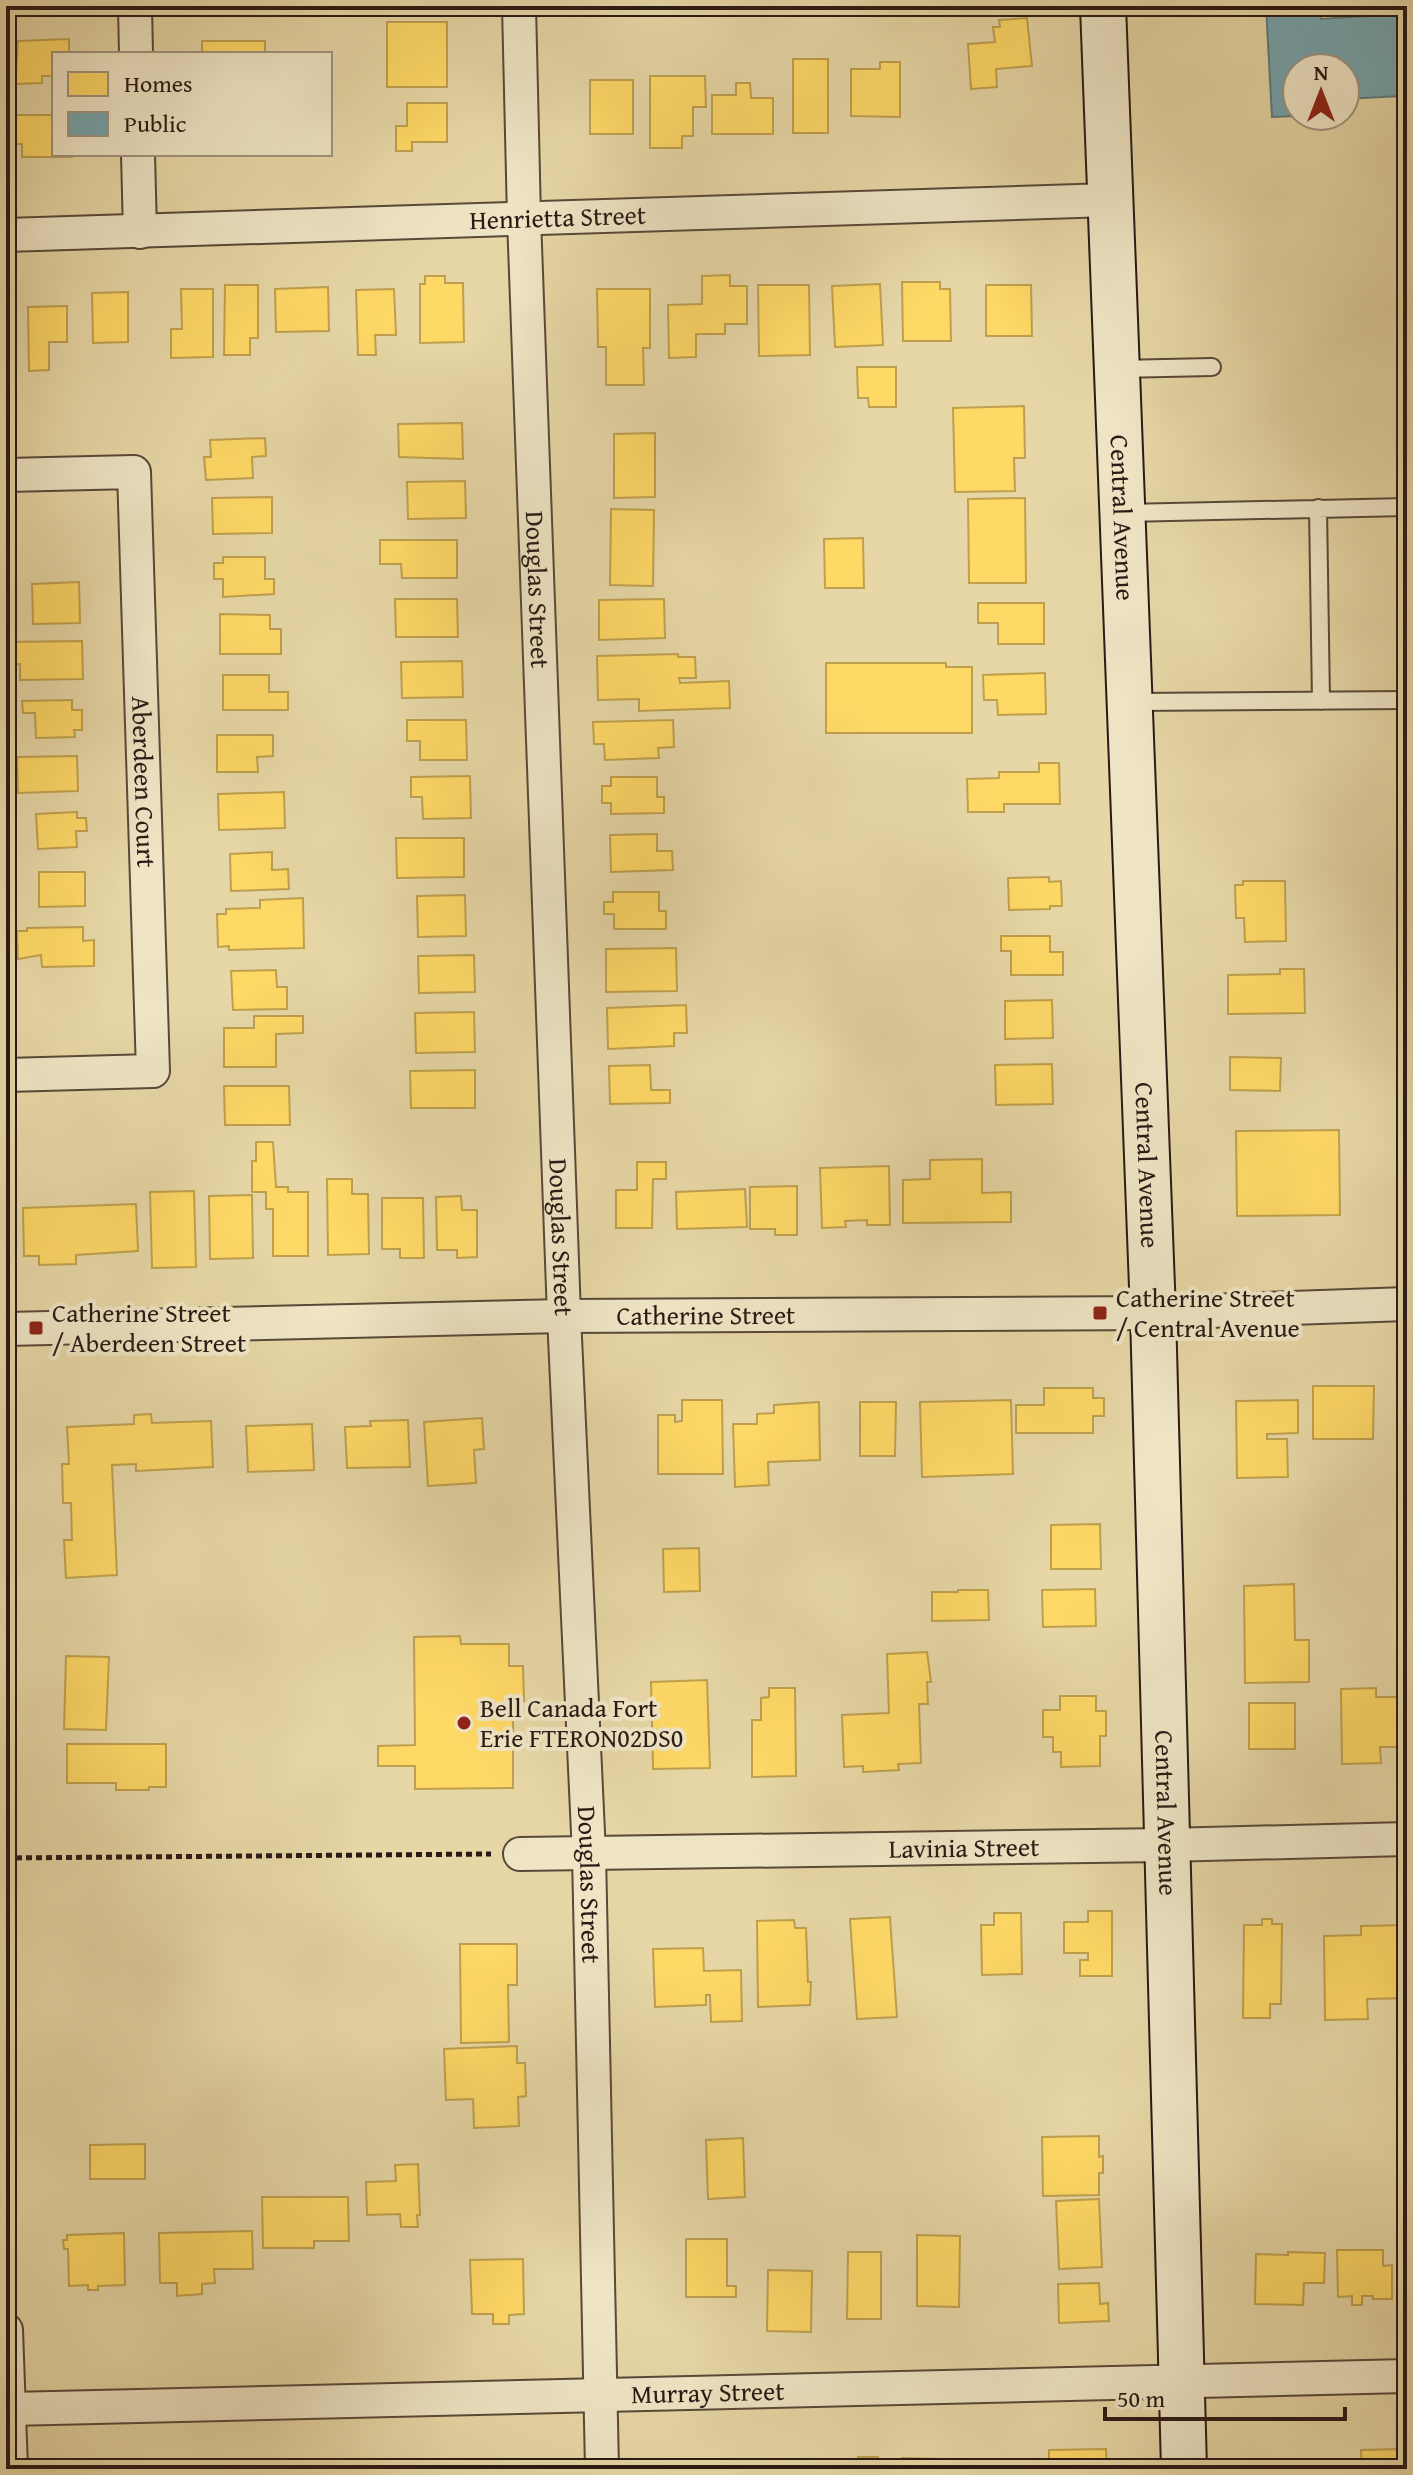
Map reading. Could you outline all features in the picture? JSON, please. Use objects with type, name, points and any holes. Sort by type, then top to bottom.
[{"type":"main road","name":"Central Avenue","points":[[1103,6],[1153,1313],[1184,2469]]},
{"type":"street","points":[[135,6],[136,52]]},
{"type":"street","name":"Douglas Street","points":[[519,6],[564,1316],[589,1854],[602,2469]]},
{"type":"street","points":[[138,156],[140,232]]},
{"type":"street","name":"Henrietta Street","points":[[6,235],[1109,200]]},
{"type":"street","name":"Aberdeen Court","points":[[6,475],[134,472],[153,1071],[6,1075]]},
{"type":"street","name":"Catherine Street","points":[[6,1329],[564,1316],[1153,1313],[1407,1304]]},
{"type":"street","name":"Lavinia Street","points":[[520,1854],[1407,1839]]},
{"type":"street","points":[[6,2330],[11,2469]]},
{"type":"street","name":"Murray Street","points":[[10,2409],[1407,2376]]},
{"type":"lane","points":[[1117,369],[1212,367]]},
{"type":"lane","points":[[1123,513],[1407,507]]},
{"type":"lane","points":[[1318,508],[1321,701]]},
{"type":"lane","points":[[1131,702],[1407,700]]},
{"type":"path","points":[[6,1858],[520,1854]]},
{"type":"building: Homes","points":[[13,6],[58,6],[58,11],[13,11]]},
{"type":"building: Homes","points":[[211,6],[256,6],[256,11],[211,12]]},
{"type":"building: Homes","points":[[1027,18],[1032,66],[996,69],[997,87],[971,89],[968,44],[995,42],[993,27],[1000,27],[999,20]]},
{"type":"building: Homes","points":[[387,22],[447,22],[447,87],[387,87]]},
{"type":"building: Homes","points":[[69,39],[69,52],[52,52],[52,76],[42,76],[42,83],[15,84],[18,41]]},
{"type":"building: Homes","points":[[202,41],[265,41],[265,52],[202,52]]},
{"type":"building: Homes","points":[[793,59],[828,59],[828,133],[793,133]]},
{"type":"building: Homes","points":[[880,62],[900,62],[900,117],[851,116],[851,69],[880,69]]},
{"type":"building: Homes","points":[[650,76],[705,76],[706,107],[693,107],[693,136],[682,136],[682,148],[650,148]]},
{"type":"building: Homes","points":[[590,80],[633,80],[633,134],[590,134]]},
{"type":"building: Homes","points":[[736,83],[750,83],[751,98],[773,98],[773,134],[712,134],[712,95],[736,95]]},
{"type":"building: Homes","points":[[407,103],[447,103],[447,142],[412,142],[412,151],[396,151],[396,126],[407,126]]},
{"type":"building: Homes","points":[[6,115],[52,115],[52,156],[72,157],[22,157],[22,144],[6,144]]},
{"type":"building: Homes","points":[[730,275],[730,286],[747,286],[747,324],[725,324],[725,334],[696,334],[696,357],[669,358],[668,305],[702,304],[702,276]]},
{"type":"building: Homes","points":[[425,276],[445,276],[445,283],[463,283],[464,342],[420,343],[420,284],[425,284]]},
{"type":"building: Homes","points":[[902,282],[940,282],[940,289],[950,289],[951,341],[903,341]]},
{"type":"building: Homes","points":[[880,284],[883,345],[835,347],[832,286]]},
{"type":"building: Homes","points":[[225,285],[258,285],[258,338],[250,338],[250,355],[224,355]]},
{"type":"building: Homes","points":[[758,285],[809,285],[810,355],[759,356]]},
{"type":"building: Homes","points":[[986,285],[1031,285],[1032,336],[986,336]]},
{"type":"building: Homes","points":[[328,287],[329,331],[276,332],[275,289]]},
{"type":"building: Homes","points":[[181,289],[213,289],[213,357],[171,358],[171,329],[182,329]]},
{"type":"building: Homes","points":[[394,289],[396,335],[375,335],[376,355],[358,355],[356,290]]},
{"type":"building: Homes","points":[[597,289],[650,289],[650,348],[643,348],[644,385],[606,385],[606,347],[598,347]]},
{"type":"building: Homes","points":[[128,292],[128,342],[93,343],[92,293]]},
{"type":"building: Homes","points":[[67,306],[67,342],[49,342],[49,370],[29,371],[28,307]]},
{"type":"building: Homes","points":[[857,367],[896,367],[896,407],[869,407],[868,398],[858,398]]},
{"type":"building: Homes","points":[[1024,406],[1025,458],[1014,458],[1015,491],[955,492],[953,408]]},
{"type":"building: Homes","points":[[462,423],[463,459],[399,457],[398,424]]},
{"type":"building: Homes","points":[[655,433],[655,497],[614,498],[614,434]]},
{"type":"building: Homes","points":[[265,438],[266,456],[252,457],[253,478],[206,480],[204,457],[211,457],[210,440]]},
{"type":"building: Homes","points":[[465,481],[466,518],[408,519],[407,482]]},
{"type":"building: Homes","points":[[272,497],[272,533],[213,534],[212,498]]},
{"type":"building: Homes","points":[[1025,498],[1026,583],[969,583],[968,499]]},
{"type":"building: Homes","points":[[611,509],[654,510],[653,586],[610,585]]},
{"type":"building: Homes","points":[[863,538],[864,588],[825,588],[824,539]]},
{"type":"building: Homes","points":[[380,540],[457,540],[457,578],[402,578],[401,564],[380,564]]},
{"type":"building: Homes","points":[[223,557],[265,557],[265,579],[274,579],[274,594],[223,597],[223,579],[214,579],[214,563],[223,563]]},
{"type":"building: Homes","points":[[79,582],[80,623],[33,624],[32,584]]},
{"type":"building: Homes","points":[[395,599],[457,599],[458,637],[396,637]]},
{"type":"building: Homes","points":[[664,599],[665,638],[599,640],[599,600]]},
{"type":"building: Homes","points":[[978,603],[1044,603],[1044,644],[998,644],[998,623],[978,623]]},
{"type":"building: Homes","points":[[220,614],[270,615],[270,629],[281,629],[281,654],[220,654]]},
{"type":"building: Homes","points":[[82,641],[83,679],[20,680],[20,664],[6,665],[6,642]]},
{"type":"building: Homes","points":[[678,654],[678,657],[695,657],[696,678],[679,678],[680,683],[729,681],[730,708],[639,711],[639,699],[598,700],[597,656]]},
{"type":"building: Homes","points":[[462,661],[463,697],[402,698],[401,662]]},
{"type":"building: Homes","points":[[826,663],[946,663],[946,667],[972,667],[972,733],[826,733]]},
{"type":"building: Homes","points":[[1045,673],[1046,714],[998,715],[997,700],[984,700],[983,675]]},
{"type":"building: Homes","points":[[223,675],[269,675],[269,692],[288,692],[288,710],[223,710]]},
{"type":"building: Homes","points":[[72,700],[72,710],[82,710],[82,730],[74,730],[75,737],[36,738],[35,713],[23,713],[22,701]]},
{"type":"building: Homes","points":[[407,720],[466,720],[467,760],[420,760],[420,741],[407,741]]},
{"type":"building: Homes","points":[[673,720],[674,747],[658,748],[659,758],[605,760],[604,744],[594,744],[593,722]]},
{"type":"building: Homes","points":[[217,735],[273,735],[273,756],[257,757],[258,772],[217,772]]},
{"type":"building: Homes","points":[[77,756],[78,791],[18,793],[17,757]]},
{"type":"building: Homes","points":[[1039,763],[1059,763],[1060,804],[1004,804],[1004,812],[968,812],[967,779],[999,778],[999,772],[1039,772]]},
{"type":"building: Homes","points":[[470,776],[471,818],[423,819],[422,797],[411,797],[411,777]]},
{"type":"building: Homes","points":[[611,777],[657,777],[657,797],[664,797],[664,813],[611,814],[611,803],[602,803],[602,786],[611,786]]},
{"type":"building: Homes","points":[[284,792],[285,828],[219,830],[218,794]]},
{"type":"building: Homes","points":[[77,812],[77,818],[86,818],[87,831],[76,831],[77,847],[38,849],[36,814]]},
{"type":"building: Homes","points":[[657,834],[657,851],[672,851],[673,870],[611,872],[610,835]]},
{"type":"building: Homes","points":[[396,838],[464,838],[464,877],[397,878]]},
{"type":"building: Homes","points":[[272,852],[272,870],[288,869],[289,889],[231,891],[230,854]]},
{"type":"building: Homes","points":[[39,872],[85,872],[85,906],[39,907]]},
{"type":"building: Homes","points":[[1049,877],[1049,882],[1061,881],[1062,906],[1009,910],[1008,878]]},
{"type":"building: Homes","points":[[1243,881],[1285,881],[1286,941],[1245,942],[1244,918],[1236,918],[1235,885],[1243,885]]},
{"type":"building: Homes","points":[[613,892],[659,892],[659,911],[666,911],[666,929],[614,929],[614,914],[604,914],[604,902],[613,902]]},
{"type":"building: Homes","points":[[465,895],[466,936],[418,937],[417,896]]},
{"type":"building: Homes","points":[[303,898],[304,948],[229,950],[229,946],[218,947],[217,914],[226,914],[226,909],[260,908],[260,900]]},
{"type":"building: Homes","points":[[83,927],[83,941],[94,940],[94,966],[42,967],[41,955],[18,959],[17,931]]},
{"type":"building: Homes","points":[[1001,936],[1050,936],[1050,952],[1063,952],[1063,975],[1011,975],[1011,951],[1001,951]]},
{"type":"building: Homes","points":[[6,942],[9,942],[10,985],[6,985]]},
{"type":"building: Homes","points":[[676,948],[677,991],[606,992],[606,949]]},
{"type":"building: Homes","points":[[474,955],[475,992],[419,993],[418,956]]},
{"type":"building: Homes","points":[[1280,969],[1304,969],[1305,1013],[1228,1014],[1228,975],[1280,974]]},
{"type":"building: Homes","points":[[276,970],[277,987],[287,987],[287,1009],[233,1010],[231,971]]},
{"type":"building: Homes","points":[[1052,1000],[1053,1038],[1005,1039],[1005,1001]]},
{"type":"building: Homes","points":[[686,1005],[687,1033],[674,1033],[674,1046],[608,1049],[607,1008]]},
{"type":"building: Homes","points":[[474,1012],[475,1052],[416,1053],[415,1013]]},
{"type":"building: Homes","points":[[254,1016],[303,1016],[303,1033],[276,1034],[276,1067],[224,1067],[224,1028],[254,1028]]},
{"type":"building: Homes","points":[[1230,1057],[1281,1058],[1280,1091],[1230,1090]]},
{"type":"building: Homes","points":[[1052,1064],[1053,1104],[996,1105],[995,1065]]},
{"type":"building: Homes","points":[[650,1065],[651,1090],[670,1090],[670,1103],[610,1104],[609,1066]]},
{"type":"building: Homes","points":[[475,1070],[475,1108],[411,1108],[410,1071]]},
{"type":"building: Homes","points":[[224,1086],[289,1086],[290,1125],[225,1125]]},
{"type":"building: Homes","points":[[1339,1130],[1340,1215],[1237,1216],[1236,1131]]},
{"type":"building: Homes","points":[[256,1142],[273,1142],[276,1187],[288,1187],[288,1192],[308,1192],[308,1256],[273,1256],[273,1209],[266,1209],[266,1192],[252,1192],[252,1161],[256,1161]]},
{"type":"building: Homes","points":[[982,1159],[982,1193],[1011,1192],[1011,1222],[903,1223],[903,1180],[930,1179],[930,1160]]},
{"type":"building: Homes","points":[[637,1162],[666,1162],[666,1179],[653,1179],[652,1228],[616,1228],[616,1190],[637,1190]]},
{"type":"building: Homes","points":[[889,1166],[890,1225],[867,1225],[867,1220],[845,1221],[846,1227],[822,1228],[820,1168]]},
{"type":"building: Homes","points":[[327,1179],[352,1179],[352,1194],[368,1194],[369,1254],[328,1255]]},
{"type":"building: Homes","points":[[797,1186],[797,1235],[775,1235],[775,1229],[750,1229],[750,1187]]},
{"type":"building: Homes","points":[[745,1189],[747,1227],[677,1229],[676,1192]]},
{"type":"building: Homes","points":[[194,1191],[196,1267],[152,1268],[150,1192]]},
{"type":"building: Homes","points":[[252,1195],[253,1258],[210,1259],[209,1196]]},
{"type":"building: Homes","points":[[461,1196],[462,1210],[477,1210],[477,1257],[457,1258],[457,1250],[437,1250],[436,1197]]},
{"type":"building: Homes","points":[[382,1198],[423,1198],[424,1258],[400,1258],[400,1249],[382,1249]]},
{"type":"building: Homes","points":[[136,1204],[138,1251],[76,1255],[76,1264],[39,1265],[39,1256],[24,1256],[23,1208]]},
{"type":"building: Homes","points":[[1313,1386],[1374,1386],[1373,1439],[1313,1439]]},
{"type":"building: Homes","points":[[1044,1388],[1093,1388],[1093,1398],[1104,1398],[1104,1416],[1093,1416],[1093,1433],[1016,1433],[1016,1405],[1044,1405]]},
{"type":"building: Homes","points":[[682,1400],[722,1400],[723,1474],[658,1474],[658,1415],[675,1415],[675,1422],[682,1421]]},
{"type":"building: Homes","points":[[1011,1400],[1013,1474],[922,1477],[920,1402]]},
{"type":"building: Homes","points":[[1298,1400],[1298,1433],[1267,1434],[1267,1439],[1287,1439],[1288,1477],[1237,1478],[1236,1401]]},
{"type":"building: Homes","points":[[819,1402],[820,1460],[768,1462],[769,1485],[735,1487],[733,1424],[757,1424],[757,1414],[774,1413],[774,1405]]},
{"type":"building: Homes","points":[[860,1402],[896,1402],[895,1456],[860,1456]]},
{"type":"building: Homes","points":[[151,1414],[152,1423],[211,1421],[213,1467],[136,1471],[136,1464],[112,1465],[117,1575],[66,1578],[64,1540],[72,1540],[71,1503],[63,1503],[62,1464],[69,1464],[67,1427],[134,1424],[134,1415]]},
{"type":"building: Homes","points":[[482,1418],[484,1449],[474,1450],[476,1483],[428,1486],[424,1422]]},
{"type":"building: Homes","points":[[408,1420],[410,1467],[347,1468],[345,1427],[371,1426],[370,1421]]},
{"type":"building: Homes","points":[[312,1424],[314,1470],[248,1472],[246,1426]]},
{"type":"building: Homes","points":[[1100,1524],[1101,1569],[1051,1569],[1051,1525]]},
{"type":"building: Homes","points":[[699,1548],[700,1591],[664,1592],[663,1549]]},
{"type":"building: Homes","points":[[1294,1584],[1295,1640],[1309,1640],[1309,1682],[1245,1683],[1244,1586]]},
{"type":"building: Homes","points":[[1095,1589],[1096,1626],[1043,1627],[1042,1590]]},
{"type":"building: Homes","points":[[988,1590],[989,1620],[932,1621],[932,1592]]},
{"type":"building: Homes","name":"Bell Canada Fort Erie FTERON02DS0","points":[[460,1636],[461,1644],[509,1644],[509,1666],[523,1666],[524,1701],[513,1701],[513,1788],[415,1789],[415,1766],[378,1766],[378,1746],[415,1745],[414,1637]]},
{"type":"building: Homes","points":[[927,1652],[931,1682],[927,1682],[928,1704],[919,1704],[921,1763],[898,1764],[899,1770],[863,1772],[863,1766],[844,1767],[842,1715],[889,1713],[887,1654]]},
{"type":"building: Homes","points":[[66,1656],[109,1657],[106,1730],[64,1729]]},
{"type":"building: Homes","points":[[707,1680],[710,1768],[653,1769],[651,1682]]},
{"type":"building: Homes","points":[[769,1688],[795,1688],[796,1776],[752,1777],[752,1720],[761,1720],[761,1698],[769,1697]]},
{"type":"building: Homes","points":[[1376,1688],[1376,1697],[1406,1697],[1407,1747],[1380,1747],[1381,1763],[1342,1764],[1341,1689]]},
{"type":"building: Homes","points":[[1060,1696],[1096,1696],[1096,1711],[1106,1711],[1106,1736],[1100,1736],[1100,1766],[1061,1767],[1061,1752],[1053,1752],[1053,1737],[1043,1737],[1043,1710],[1060,1710]]},
{"type":"building: Homes","points":[[1249,1703],[1295,1703],[1295,1749],[1249,1749]]},
{"type":"building: Homes","points":[[67,1744],[166,1744],[166,1787],[116,1790],[116,1783],[67,1783]]},
{"type":"building: Homes","points":[[1088,1911],[1112,1911],[1112,1976],[1080,1976],[1080,1960],[1088,1960],[1088,1953],[1064,1953],[1064,1922],[1088,1922]]},
{"type":"building: Homes","points":[[994,1913],[1021,1913],[1022,1974],[982,1975],[981,1925],[994,1925]]},
{"type":"building: Homes","points":[[890,1917],[897,2017],[857,2019],[850,1919]]},
{"type":"building: Homes","points":[[1262,1919],[1272,1919],[1272,1924],[1282,1924],[1281,2004],[1270,2004],[1270,2018],[1243,2018],[1244,1925],[1262,1925]]},
{"type":"building: Homes","points":[[794,1920],[795,1928],[806,1928],[810,2005],[758,2007],[757,1921]]},
{"type":"building: Homes","points":[[1407,1925],[1407,1998],[1367,1999],[1368,2019],[1325,2020],[1324,1936],[1361,1935],[1361,1926]]},
{"type":"building: Homes","points":[[460,1944],[517,1944],[517,1985],[508,1985],[509,2042],[461,2043]]},
{"type":"building: Homes","points":[[703,1948],[704,1971],[741,1970],[742,2021],[711,2022],[710,1995],[706,1995],[706,2005],[655,2007],[653,1949]]},
{"type":"building: Homes","points":[[517,2046],[517,2063],[525,2063],[526,2096],[518,2097],[519,2126],[474,2128],[473,2099],[446,2100],[444,2049]]},
{"type":"building: Homes","points":[[1099,2136],[1103,2173],[1099,2173],[1099,2195],[1043,2196],[1042,2137]]},
{"type":"building: Homes","points":[[743,2138],[745,2197],[708,2199],[706,2140]]},
{"type":"building: Homes","points":[[145,2144],[145,2179],[90,2179],[90,2145]]},
{"type":"building: Homes","points":[[418,2164],[418,2227],[401,2227],[400,2214],[367,2215],[366,2182],[396,2181],[395,2165]]},
{"type":"building: Homes","points":[[262,2197],[348,2197],[349,2241],[314,2241],[314,2248],[263,2248]]},
{"type":"building: Homes","points":[[1099,2199],[1102,2267],[1059,2269],[1056,2201]]},
{"type":"building: Homes","points":[[252,2231],[253,2269],[214,2269],[215,2283],[202,2284],[202,2294],[177,2296],[177,2283],[160,2283],[159,2233]]},
{"type":"building: Homes","points":[[124,2233],[125,2285],[98,2286],[98,2290],[88,2290],[88,2285],[69,2286],[68,2249],[64,2249],[63,2240],[67,2240],[67,2235]]},
{"type":"building: Homes","points":[[917,2235],[960,2236],[959,2307],[917,2306]]},
{"type":"building: Homes","points":[[686,2239],[727,2239],[727,2286],[736,2286],[736,2297],[686,2297]]},
{"type":"building: Homes","points":[[1337,2250],[1383,2250],[1383,2266],[1392,2265],[1392,2299],[1362,2296],[1362,2305],[1352,2305],[1352,2296],[1338,2297]]},
{"type":"building: Homes","points":[[848,2252],[881,2252],[881,2319],[847,2319]]},
{"type":"building: Homes","points":[[1288,2252],[1325,2253],[1324,2283],[1304,2283],[1303,2305],[1255,2304],[1256,2254],[1288,2255]]},
{"type":"building: Homes","points":[[523,2259],[524,2314],[509,2315],[509,2324],[493,2324],[493,2314],[472,2314],[470,2260]]},
{"type":"building: Homes","points":[[768,2270],[812,2271],[811,2332],[767,2331]]},
{"type":"building: Homes","points":[[1099,2283],[1100,2304],[1108,2303],[1109,2321],[1059,2323],[1058,2284]]},
{"type":"building: Homes","points":[[1106,2449],[1107,2469],[1049,2469],[1049,2450]]},
{"type":"building: Homes","points":[[1402,2449],[1402,2469],[1362,2469],[1361,2450]]},
{"type":"building: Homes","points":[[858,2457],[878,2457],[879,2469],[841,2469],[841,2462],[858,2462]]},
{"type":"building: Homes","points":[[902,2458],[943,2459],[943,2469],[902,2469]]},
{"type":"building: Public","points":[[1266,6],[1320,6],[1321,19],[1397,14],[1397,6],[1407,6],[1407,137],[1403,137],[1401,96],[1361,98],[1361,52],[1281,52],[1281,117],[1272,117]]},
{"type":"building: Public","points":[[1407,214],[1407,254],[1399,254],[1397,215]]},
{"type":"place","name":"Catherine Street / Central Avenue","points":[[1100,1313]]},
{"type":"place","name":"Catherine Street / Aberdeen Street","points":[[36,1328]]},
{"type":"place","name":"Bell Canada Fort Erie FTERON02DS0","points":[[464,1723]]}]
